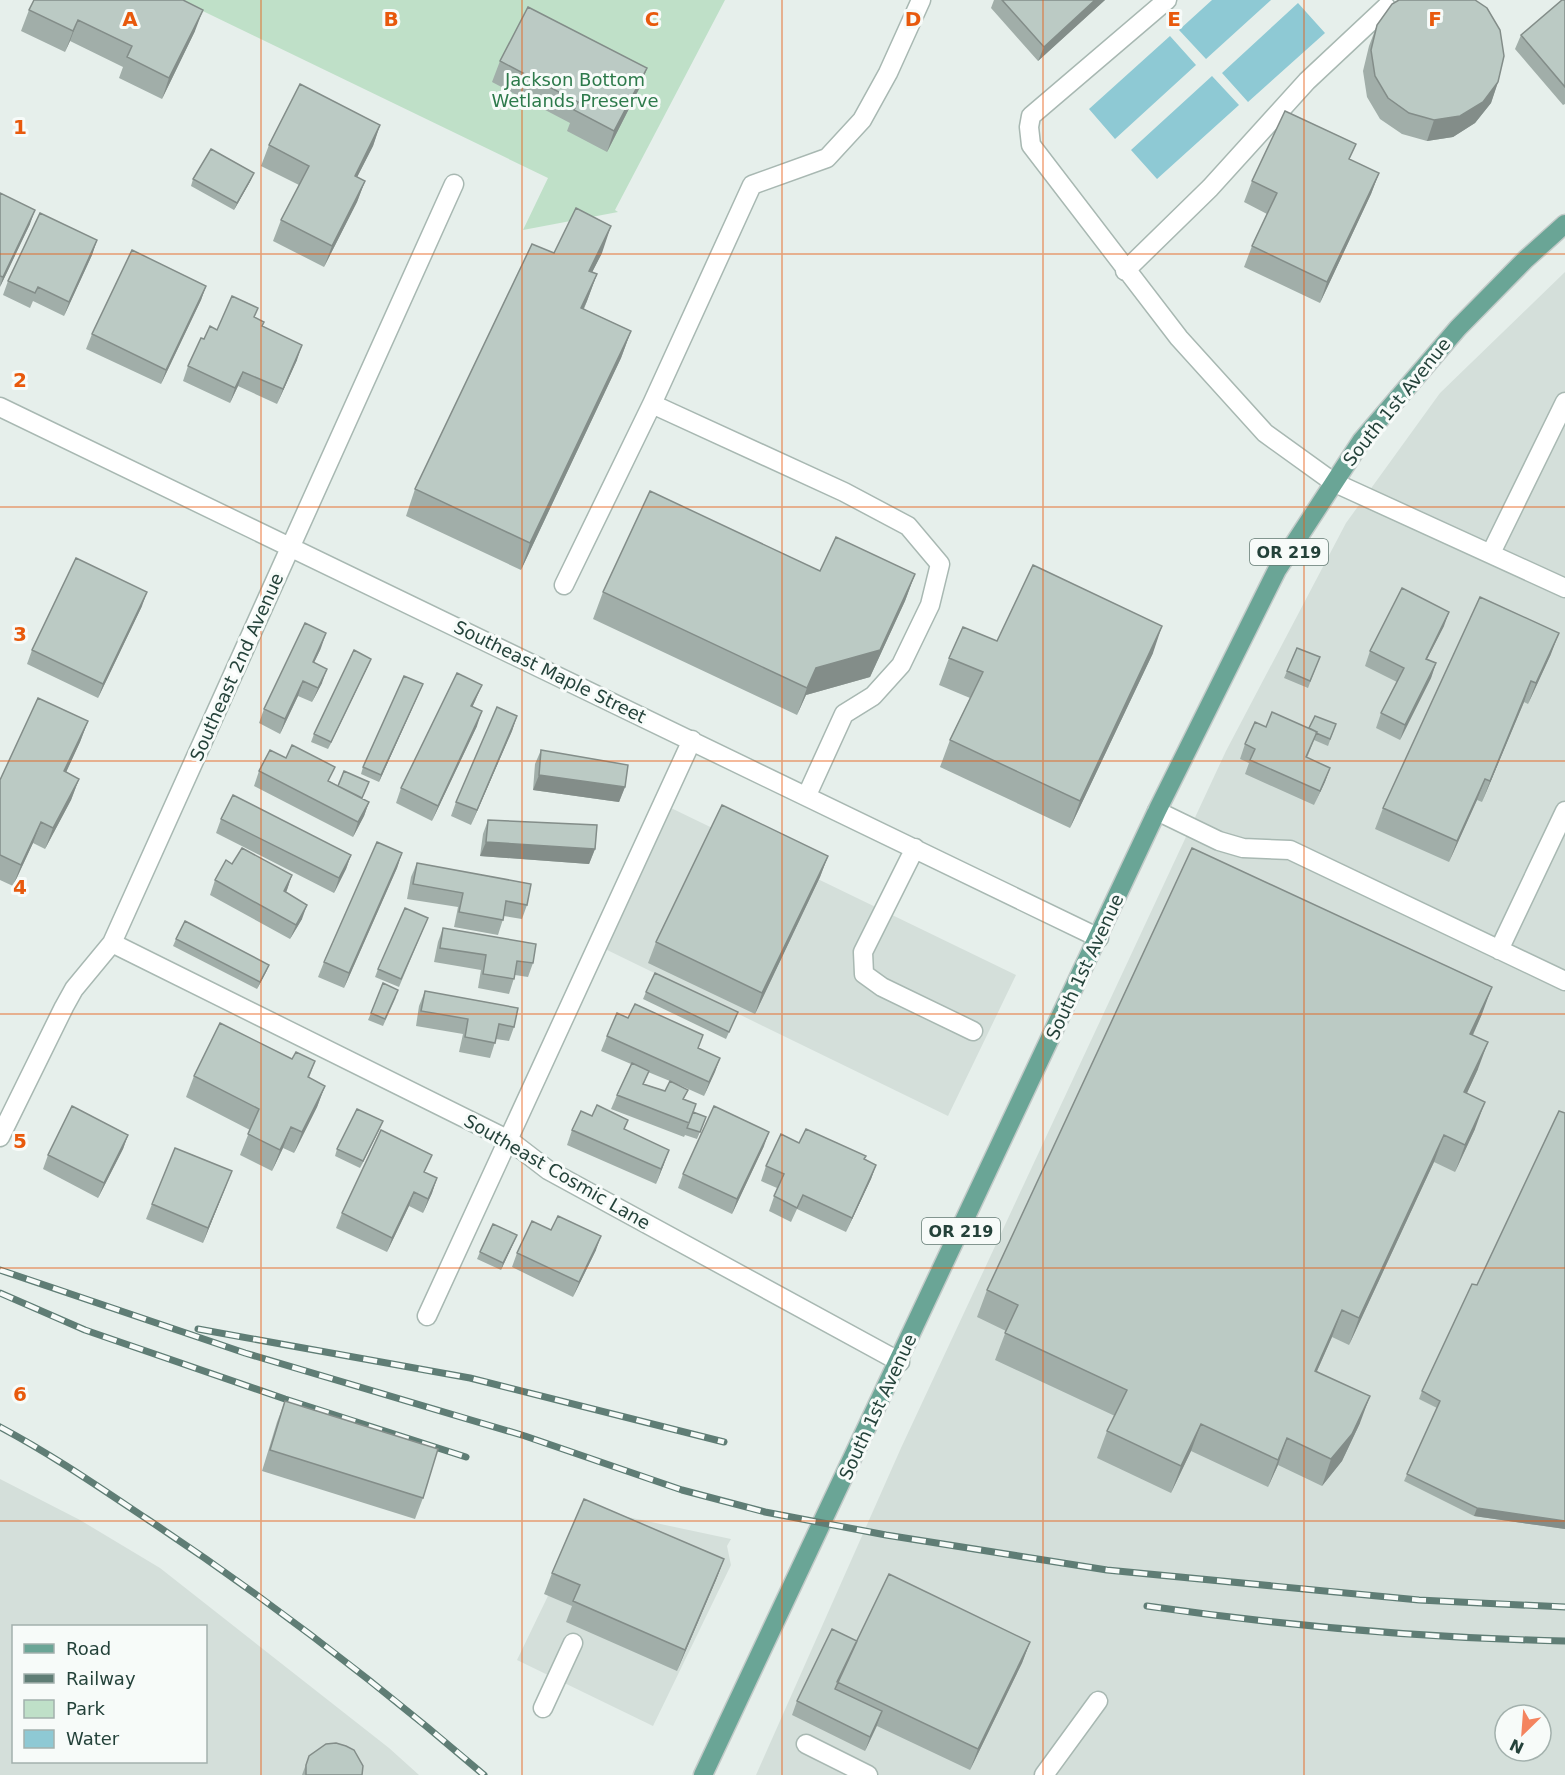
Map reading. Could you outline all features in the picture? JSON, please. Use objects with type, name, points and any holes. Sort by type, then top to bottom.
[{"type":"main road","name":"South 1st Avenue","points":[[703,1775],[900,1362],[1157,811],[1277,570],[1362,440],[1424,366],[1526,259],[1565,224]]},
{"type":"street","points":[[564,585],[652,404],[752,185],[827,158],[862,120],[888,73],[921,0]]},
{"type":"street","points":[[1167,0],[1031,116],[1030,145],[1125,271],[1179,338],[1264,433],[1333,482],[1565,588]]},
{"type":"street","points":[[1125,271],[1210,188],[1307,81],[1386,7]]},
{"type":"street","name":"Southeast 2nd Avenue","points":[[0,1137],[74,989],[112,943],[454,184]]},
{"type":"street","points":[[1491,553],[1565,402]]},
{"type":"street","points":[[652,404],[844,492],[908,526],[940,564],[930,605],[901,665],[873,696],[844,714],[807,795]]},
{"type":"street","name":"Southeast Maple Street","points":[[0,407],[1099,938]]},
{"type":"street","points":[[426,1317],[692,740]]},
{"type":"street","points":[[1157,811],[1219,841],[1243,848],[1290,850],[1565,981]]},
{"type":"street","points":[[1499,950],[1565,811]]},
{"type":"street","points":[[915,848],[863,952],[864,974],[882,987],[973,1031]]},
{"type":"street","name":"Southeast Cosmic Lane","points":[[112,943],[509,1140],[548,1170],[900,1362]]},
{"type":"street","points":[[543,1708],[573,1643]]},
{"type":"street","points":[[1044,1775],[1098,1701]]},
{"type":"street","points":[[806,1744],[868,1775]]},
{"type":"shaded area","points":[[1565,272],[1565,1775],[756,1775],[901,1448],[1226,751],[1346,523],[1440,393]]},
{"type":"shaded area","points":[[671,808],[1016,975],[948,1116],[603,948]]},
{"type":"shaded area","points":[[0,1479],[80,1520],[160,1568],[389,1748],[419,1775],[0,1775]]},
{"type":"shaded area","points":[[590,1509],[731,1539],[727,1546],[731,1565],[653,1726],[517,1660]]},
{"type":"green space","name":"Jackson Bottom Wetlands Preserve","points":[[180,0],[725,0],[615,210],[618,212],[523,230],[548,178]]},
{"type":"water","points":[[1212,0],[1271,0],[1206,59],[1179,30]]},
{"type":"water","points":[[1298,3],[1325,33],[1248,102],[1222,73]]},
{"type":"water","points":[[1170,36],[1196,65],[1115,139],[1089,109]]},
{"type":"water","points":[[1212,76],[1239,105],[1157,179],[1131,150]]},
{"type":"building","points":[[34,0],[183,0],[203,10],[169,78],[127,57],[132,46],[78,20],[73,31],[29,10]]},
{"type":"building","points":[[1002,0],[1095,0],[1044,47]]},
{"type":"building","points":[[1399,0],[1475,0],[1487,8],[1500,30],[1504,56],[1498,82],[1483,102],[1460,116],[1434,120],[1409,113],[1388,98],[1375,76],[1371,50],[1377,25],[1392,4]]},
{"type":"building","points":[[1562,0],[1565,0],[1565,87],[1521,35]]},
{"type":"building","points":[[528,7],[647,68],[614,131],[574,110],[578,102],[500,61]]},
{"type":"building","points":[[300,84],[380,125],[355,176],[365,181],[332,246],[281,220],[309,166],[269,145]]},
{"type":"building","points":[[1285,111],[1356,144],[1349,159],[1379,173],[1327,282],[1252,246],[1277,193],[1252,181]]},
{"type":"building","points":[[211,149],[254,173],[237,203],[193,179]]},
{"type":"building","points":[[0,193],[35,210],[3,277],[0,276]]},
{"type":"building","points":[[576,208],[611,226],[589,271],[597,274],[581,308],[631,331],[530,543],[415,489],[532,244],[554,253]]},
{"type":"building","points":[[40,213],[97,240],[69,302],[38,287],[35,293],[8,281]]},
{"type":"building","points":[[132,250],[206,286],[166,370],[92,334]]},
{"type":"building","points":[[232,296],[258,308],[254,317],[264,322],[262,326],[302,345],[283,389],[243,372],[235,388],[188,366],[201,338],[204,339],[210,326],[217,330]]},
{"type":"building","points":[[650,491],[820,571],[836,537],[915,574],[880,650],[816,668],[807,688],[603,592]]},
{"type":"building","points":[[76,558],[147,592],[103,684],[32,650]]},
{"type":"building","points":[[1033,565],[1162,626],[1080,801],[950,740],[983,672],[949,658],[963,627],[997,641]]},
{"type":"building","points":[[1402,588],[1449,612],[1426,659],[1436,663],[1405,725],[1381,713],[1404,668],[1370,651]]},
{"type":"building","points":[[1480,597],[1559,633],[1536,683],[1531,681],[1490,781],[1485,779],[1457,841],[1383,808]]},
{"type":"building","points":[[305,623],[326,633],[313,662],[327,669],[318,688],[303,681],[285,719],[264,709]]},
{"type":"building","points":[[1297,648],[1320,657],[1310,681],[1287,671]]},
{"type":"building","points":[[354,650],[371,659],[331,742],[314,734]]},
{"type":"building","points":[[457,673],[482,685],[471,706],[482,711],[438,806],[401,788]]},
{"type":"building","points":[[404,676],[423,684],[381,775],[363,767]]},
{"type":"building","points":[[38,698],[88,721],[64,771],[79,779],[53,828],[41,822],[21,865],[0,855],[0,780]]},
{"type":"building","points":[[497,707],[517,716],[477,810],[456,802]]},
{"type":"building","points":[[1272,712],[1317,732],[1306,757],[1330,768],[1320,791],[1250,760],[1255,749],[1245,744],[1255,722],[1266,727]]},
{"type":"building","points":[[1315,716],[1336,724],[1330,739],[1309,728]]},
{"type":"building","points":[[292,745],[335,767],[328,781],[369,802],[358,822],[259,771],[270,750],[286,758]]},
{"type":"building","points":[[541,750],[628,765],[625,787],[539,775]]},
{"type":"building","points":[[344,771],[369,782],[362,798],[338,786]]},
{"type":"building","points":[[233,795],[351,855],[339,878],[221,819]]},
{"type":"building","points":[[722,805],[828,856],[762,993],[656,942]]},
{"type":"building","points":[[488,820],[597,825],[595,849],[486,842]]},
{"type":"building","points":[[377,842],[402,853],[349,973],[324,962]]},
{"type":"building","points":[[242,848],[292,875],[284,891],[307,905],[296,925],[215,880],[226,860],[232,864]]},
{"type":"building","points":[[1192,848],[1492,987],[1470,1034],[1488,1042],[1464,1092],[1485,1102],[1465,1145],[1444,1135],[1359,1318],[1342,1310],[1315,1371],[1370,1396],[1352,1434],[1331,1459],[1287,1438],[1278,1460],[1201,1424],[1181,1466],[1107,1431],[1127,1390],[1005,1333],[1018,1305],[987,1290]]},
{"type":"building","points":[[417,863],[531,884],[527,905],[506,901],[503,920],[459,912],[463,893],[413,884]]},
{"type":"building","points":[[405,908],[428,918],[401,979],[378,969]]},
{"type":"building","points":[[185,921],[269,965],[260,982],[176,939]]},
{"type":"building","points":[[443,928],[536,944],[533,963],[517,961],[514,979],[483,974],[486,955],[440,948]]},
{"type":"building","points":[[655,973],[738,1012],[729,1032],[646,992]]},
{"type":"building","points":[[383,983],[398,990],[385,1019],[371,1013]]},
{"type":"building","points":[[425,991],[518,1008],[514,1027],[499,1024],[495,1043],[465,1037],[468,1019],[421,1011]]},
{"type":"building","points":[[635,1004],[703,1035],[698,1048],[720,1058],[709,1082],[607,1036],[617,1013],[628,1018]]},
{"type":"building","points":[[220,1023],[292,1059],[296,1052],[315,1061],[308,1077],[325,1086],[302,1132],[291,1127],[280,1150],[248,1134],[259,1109],[194,1076]]},
{"type":"building","points":[[632,1063],[649,1071],[643,1084],[665,1091],[670,1081],[688,1090],[683,1099],[696,1104],[689,1123],[617,1095]]},
{"type":"building","points":[[597,1105],[628,1120],[624,1129],[669,1150],[661,1169],[572,1130],[581,1111],[592,1116]]},
{"type":"building","points":[[72,1106],[128,1135],[104,1183],[48,1155]]},
{"type":"building","points":[[714,1106],[769,1132],[737,1199],[683,1174]]},
{"type":"building","points":[[357,1109],[383,1121],[363,1161],[337,1149]]},
{"type":"building","points":[[1559,1111],[1565,1113],[1565,1521],[1477,1508],[1407,1474],[1440,1401],[1422,1391],[1472,1284],[1477,1285]]},
{"type":"building","points":[[693,1112],[706,1117],[700,1132],[687,1128]]},
{"type":"building","points":[[806,1129],[866,1156],[864,1159],[876,1165],[852,1218],[803,1195],[797,1208],[774,1196],[784,1174],[766,1166],[781,1134],[799,1143]]},
{"type":"building","points":[[381,1130],[432,1155],[424,1172],[437,1178],[428,1199],[414,1192],[392,1238],[342,1213]]},
{"type":"building","points":[[175,1148],[232,1171],[208,1228],[152,1204]]},
{"type":"building","points":[[558,1216],[601,1236],[579,1282],[517,1253],[532,1221],[551,1230]]},
{"type":"building","points":[[493,1224],[517,1235],[503,1263],[480,1252]]},
{"type":"building","points":[[285,1401],[438,1449],[423,1498],[270,1450]]},
{"type":"building","points":[[584,1499],[724,1559],[685,1650],[573,1601],[580,1585],[552,1573]]},
{"type":"building","points":[[889,1574],[1030,1642],[978,1749],[837,1682]]},
{"type":"building","points":[[832,1629],[857,1641],[835,1689],[882,1711],[870,1737],[797,1701]]},
{"type":"building","points":[[336,1743],[354,1750],[363,1766],[362,1775],[306,1775],[309,1756],[326,1744]]},
{"type":"railway","points":[[0,1270],[245,1353],[525,1436],[682,1490],[765,1512],[886,1535],[1107,1570],[1419,1600],[1565,1607]]},
{"type":"railway","points":[[0,1293],[85,1330],[285,1399],[466,1457]]},
{"type":"railway","points":[[198,1329],[470,1378],[724,1442]]},
{"type":"railway","points":[[0,1427],[75,1471],[234,1579],[361,1674],[484,1775]]},
{"type":"railway","points":[[1147,1606],[1355,1630],[1565,1641]]}]
